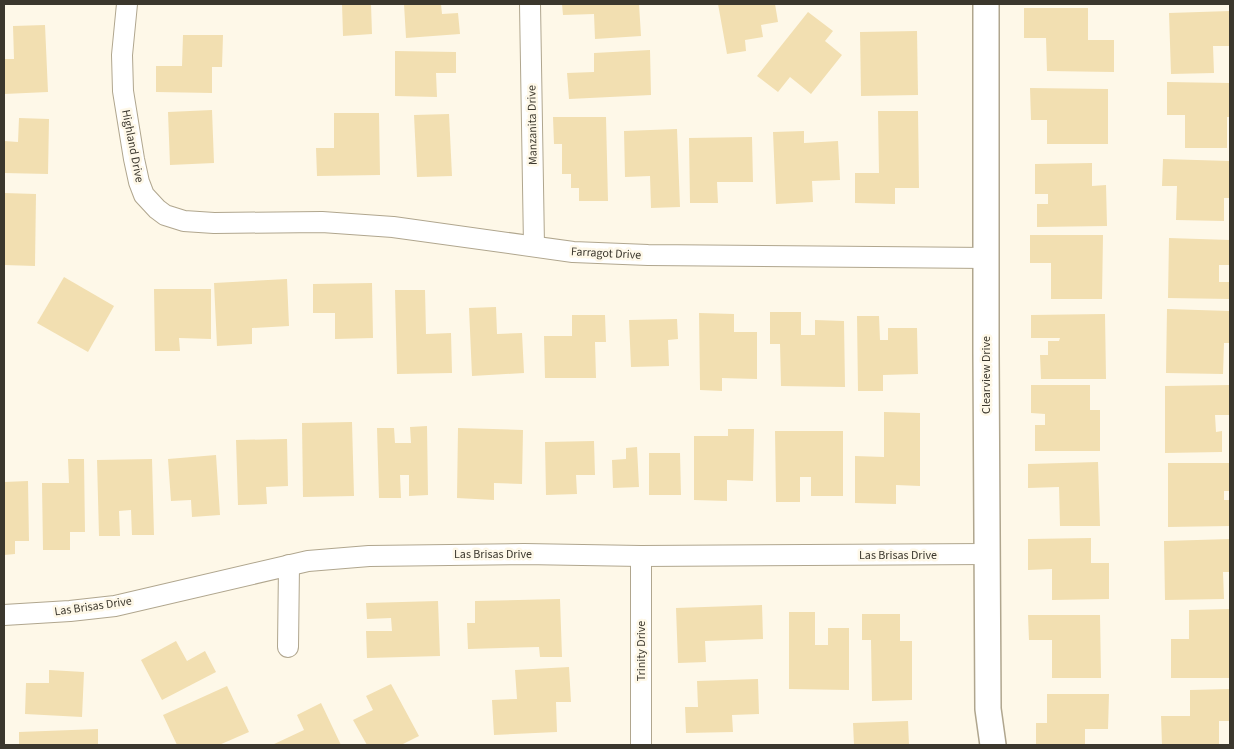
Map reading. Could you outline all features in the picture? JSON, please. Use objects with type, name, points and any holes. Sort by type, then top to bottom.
[{"type":"street","name":"Highland Drive","points":[[127,4],[122,55],[123,91],[134,159],[144,195],[165,215],[184,221],[228,222]]},
{"type":"street","name":"Manzanita Drive","points":[[530,4],[534,246]]},
{"type":"street","name":"Clearview Drive","points":[[986,4],[988,709],[993,745]]},
{"type":"street","name":"Farragot Drive","points":[[228,222],[322,222],[385,226],[573,252],[648,255],[987,258]]},
{"type":"street","name":"Las Brisas Drive","points":[[4,615],[115,606],[308,561],[369,556],[988,554]]},
{"type":"street","name":"Trinity Drive","points":[[641,556],[641,745]]},
{"type":"street","points":[[288,647],[289,565]]},
{"type":"building","points":[[342,4],[371,4],[372,34],[343,36]]},
{"type":"building","points":[[404,4],[441,4],[442,14],[458,13],[460,34],[406,38]]},
{"type":"building","points":[[562,4],[639,4],[641,36],[595,39],[594,14],[563,15]]},
{"type":"building","points":[[718,4],[775,4],[778,22],[761,25],[763,37],[745,40],[746,51],[727,54]]},
{"type":"building","points":[[1024,8],[1088,8],[1088,40],[1114,40],[1114,72],[1047,71],[1046,38],[1024,38]]},
{"type":"building","points":[[1230,11],[1230,46],[1213,46],[1214,73],[1171,74],[1169,13]]},
{"type":"building","points":[[808,12],[833,31],[825,41],[842,55],[811,94],[790,77],[778,92],[757,76]]},
{"type":"building","points":[[45,25],[48,92],[4,94],[4,59],[14,59],[13,26]]},
{"type":"building","points":[[917,31],[918,95],[861,96],[860,32]]},
{"type":"building","points":[[183,35],[223,35],[222,67],[212,67],[212,93],[156,92],[156,66],[182,66]]},
{"type":"building","points":[[650,50],[651,95],[569,99],[567,73],[594,72],[594,53]]},
{"type":"building","points":[[395,51],[456,52],[456,73],[436,73],[437,97],[395,96]]},
{"type":"building","points":[[1167,82],[1230,83],[1230,117],[1227,117],[1227,148],[1185,148],[1185,115],[1167,115]]},
{"type":"building","points":[[1030,88],[1108,89],[1108,144],[1047,144],[1047,120],[1031,120]]},
{"type":"building","points":[[212,110],[214,163],[170,165],[168,112]]},
{"type":"building","points":[[878,111],[918,111],[919,188],[895,188],[895,204],[855,203],[855,173],[879,173]]},
{"type":"building","points":[[334,113],[379,113],[380,175],[317,176],[316,148],[334,148]]},
{"type":"building","points":[[449,114],[452,176],[417,177],[414,115]]},
{"type":"building","points":[[553,117],[606,117],[608,201],[579,201],[579,188],[571,188],[571,174],[562,174],[562,144],[554,144]]},
{"type":"building","points":[[19,118],[49,119],[48,174],[4,173],[4,141],[18,142]]},
{"type":"building","points":[[677,129],[680,207],[651,208],[650,176],[625,177],[624,131]]},
{"type":"building","points":[[804,131],[804,143],[838,141],[840,180],[812,181],[813,202],[776,204],[773,132]]},
{"type":"building","points":[[752,137],[753,182],[717,182],[718,203],[690,203],[689,138]]},
{"type":"building","points":[[1163,159],[1230,161],[1230,198],[1224,198],[1224,221],[1176,220],[1177,186],[1162,186]]},
{"type":"building","points":[[1092,163],[1092,186],[1106,185],[1107,226],[1037,227],[1037,204],[1048,204],[1048,194],[1035,194],[1035,164]]},
{"type":"building","points":[[4,193],[36,194],[35,266],[4,265]]},
{"type":"building","points":[[1030,235],[1103,235],[1102,299],[1051,299],[1051,263],[1030,263]]},
{"type":"building","points":[[1169,238],[1230,240],[1230,265],[1219,265],[1219,282],[1230,282],[1230,299],[1168,298]]},
{"type":"building","points":[[64,277],[114,306],[88,352],[37,323]]},
{"type":"building","points":[[287,279],[289,326],[252,328],[252,344],[217,346],[214,283]]},
{"type":"building","points":[[372,283],[373,338],[335,339],[335,313],[313,313],[313,284]]},
{"type":"building","points":[[154,289],[211,289],[211,339],[179,338],[180,351],[155,351]]},
{"type":"building","points":[[395,290],[425,290],[426,334],[451,333],[452,373],[397,374]]},
{"type":"building","points":[[496,307],[497,334],[522,333],[524,373],[472,376],[469,308]]},
{"type":"building","points":[[1167,309],[1230,311],[1230,343],[1224,343],[1223,374],[1166,373]]},
{"type":"building","points":[[770,312],[801,312],[801,335],[815,335],[815,320],[844,321],[845,387],[781,386],[780,344],[770,344]]},
{"type":"building","points":[[699,313],[734,314],[734,332],[757,332],[757,379],[722,378],[722,391],[700,390]]},
{"type":"building","points":[[1105,314],[1106,379],[1041,379],[1040,355],[1048,355],[1048,341],[1059,341],[1060,338],[1031,338],[1031,315]]},
{"type":"building","points":[[572,315],[605,315],[606,342],[595,342],[596,378],[545,378],[544,336],[572,336]]},
{"type":"building","points":[[857,316],[879,316],[880,340],[888,340],[888,328],[917,328],[918,374],[883,375],[883,391],[858,391]]},
{"type":"building","points":[[677,319],[678,339],[668,340],[669,366],[631,367],[629,320]]},
{"type":"building","points":[[1031,385],[1090,385],[1090,410],[1100,410],[1100,451],[1035,451],[1035,425],[1045,425],[1045,414],[1031,413]]},
{"type":"building","points":[[1230,385],[1230,415],[1215,415],[1216,432],[1222,431],[1222,452],[1165,453],[1165,386]]},
{"type":"building","points":[[884,412],[920,413],[920,486],[896,485],[896,504],[855,503],[855,456],[884,457]]},
{"type":"building","points":[[352,422],[354,496],[303,497],[302,423]]},
{"type":"building","points":[[427,426],[428,495],[409,496],[409,475],[400,475],[401,498],[379,498],[377,428],[394,428],[395,443],[411,443],[410,427]]},
{"type":"building","points":[[458,428],[523,430],[522,484],[494,483],[494,500],[457,498]]},
{"type":"building","points":[[728,429],[754,429],[753,481],[727,480],[727,501],[694,500],[694,436],[728,436]]},
{"type":"building","points":[[775,431],[843,431],[843,496],[811,496],[811,477],[800,477],[800,502],[776,502]]},
{"type":"building","points":[[287,439],[288,486],[266,487],[267,504],[238,505],[236,440]]},
{"type":"building","points":[[594,441],[595,475],[576,475],[577,494],[546,495],[545,442]]},
{"type":"building","points":[[637,447],[639,487],[613,488],[612,460],[626,459],[626,448]]},
{"type":"building","points":[[649,453],[680,453],[681,495],[649,495]]},
{"type":"building","points":[[216,455],[220,515],[192,517],[191,500],[171,501],[168,459]]},
{"type":"building","points":[[68,459],[84,459],[85,532],[70,532],[70,550],[43,550],[42,483],[69,483]]},
{"type":"building","points":[[152,459],[154,535],[132,535],[131,510],[119,511],[120,536],[99,536],[97,460]]},
{"type":"building","points":[[1098,462],[1100,526],[1060,526],[1059,487],[1028,488],[1028,464]]},
{"type":"building","points":[[1168,463],[1230,463],[1230,491],[1224,491],[1224,500],[1230,500],[1230,526],[1168,527]]},
{"type":"building","points":[[28,481],[29,541],[15,541],[15,554],[4,555],[4,482]]},
{"type":"building","points":[[1091,538],[1091,563],[1109,563],[1109,599],[1052,600],[1052,569],[1028,570],[1028,539]]},
{"type":"building","points":[[1230,539],[1230,572],[1223,572],[1224,599],[1165,600],[1164,541]]},
{"type":"building","points":[[560,599],[562,657],[540,657],[539,647],[468,649],[467,623],[475,623],[475,601]]},
{"type":"building","points":[[438,601],[440,656],[367,658],[366,631],[392,631],[391,618],[367,619],[366,603]]},
{"type":"building","points":[[762,605],[763,639],[705,641],[706,662],[678,663],[676,608]]},
{"type":"building","points":[[1230,609],[1230,678],[1171,678],[1171,639],[1189,639],[1189,610]]},
{"type":"building","points":[[789,612],[815,612],[815,645],[828,645],[828,628],[849,628],[849,690],[789,689]]},
{"type":"building","points":[[862,614],[900,614],[900,641],[912,641],[912,700],[872,701],[871,640],[862,640]]},
{"type":"building","points":[[1028,615],[1100,615],[1101,678],[1052,678],[1052,640],[1029,640]]},
{"type":"building","points":[[176,641],[187,661],[205,651],[216,672],[162,700],[141,660]]},
{"type":"building","points":[[569,667],[571,702],[556,702],[557,732],[494,735],[492,700],[517,699],[515,670]]},
{"type":"building","points":[[49,670],[84,672],[82,717],[25,714],[26,683],[49,683]]},
{"type":"building","points":[[758,679],[759,714],[732,715],[733,732],[686,733],[685,707],[698,707],[697,681]]},
{"type":"building","points":[[391,684],[419,736],[401,745],[367,745],[353,720],[373,710],[366,696]]},
{"type":"building","points":[[227,686],[249,732],[219,745],[177,745],[163,715]]},
{"type":"building","points":[[1230,689],[1230,721],[1219,721],[1219,745],[1162,745],[1161,716],[1190,716],[1190,690]]},
{"type":"building","points":[[1047,694],[1109,694],[1108,729],[1085,729],[1085,745],[1036,745],[1036,723],[1047,723]]},
{"type":"building","points":[[321,703],[341,745],[272,745],[304,730],[297,715]]},
{"type":"building","points":[[908,721],[909,745],[854,745],[853,723]]},
{"type":"building","points":[[98,729],[98,745],[19,745],[19,732]]}]
